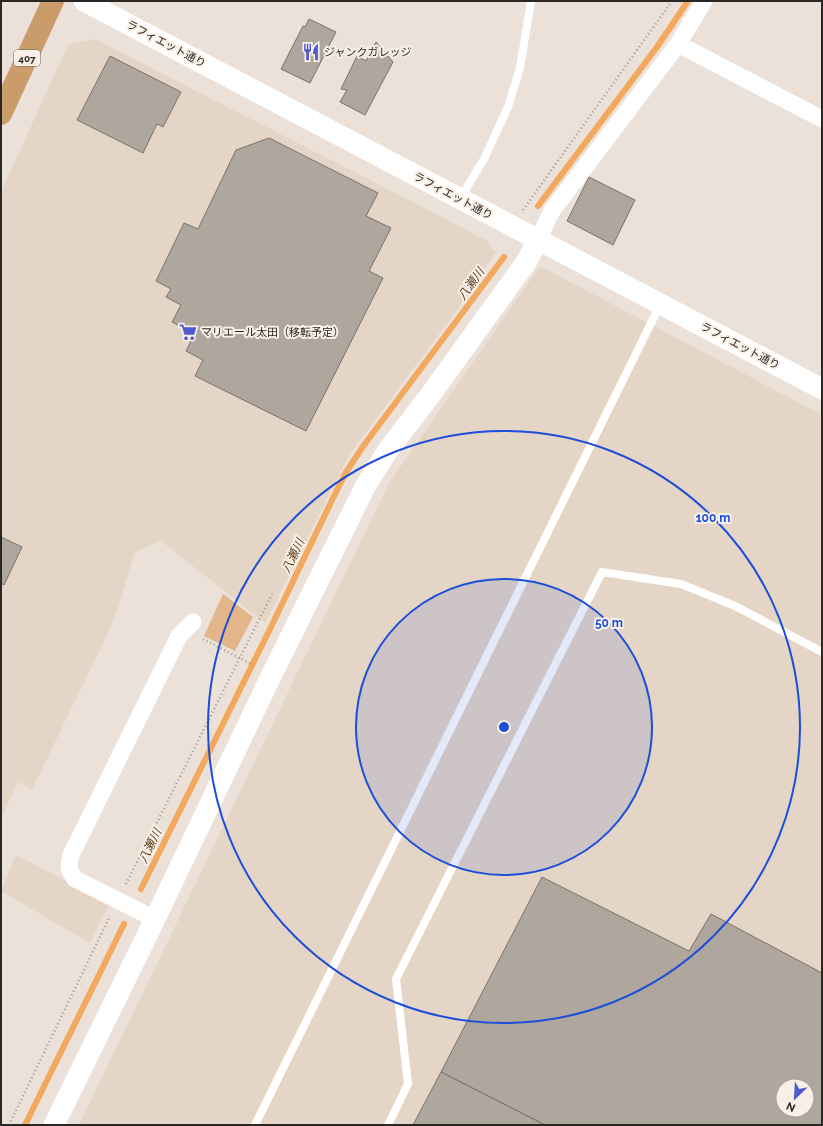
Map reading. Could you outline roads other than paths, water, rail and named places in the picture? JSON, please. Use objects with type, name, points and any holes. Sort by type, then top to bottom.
[{"type":"highway","name":"407","points":[[1,114],[53,1]]},
{"type":"street","name":"ラフィエット通り","points":[[84,1],[822,389]]},
{"type":"street","points":[[54,1125],[155,919],[272,674],[366,485],[388,450],[428,398],[527,261],[552,212],[678,44],[704,1]]},
{"type":"street","points":[[678,44],[822,119]]},
{"type":"street","points":[[155,919],[75,879],[69,872],[69,864],[71,855],[179,636],[193,622]]},
{"type":"lane","points":[[460,200],[484,159],[508,107],[520,68],[531,1]]},
{"type":"lane","points":[[255,1125],[660,305]]},
{"type":"lane","points":[[388,1125],[408,1084],[396,979],[602,572],[681,584],[735,606],[822,652]]},
{"type":"waterway","name":"八瀬川","points":[[538,206],[657,47],[688,1]]},
{"type":"waterway","name":"八瀬川","points":[[141,889],[346,472],[364,445],[504,257]]},
{"type":"waterway","name":"八瀬川","points":[[25,1125],[124,924]]},
{"type":"place","name":"ジャンクガレッジ","points":[[311,52]]},
{"type":"place","name":"マリエール太田（移転予定）","points":[[188,332]]}]
